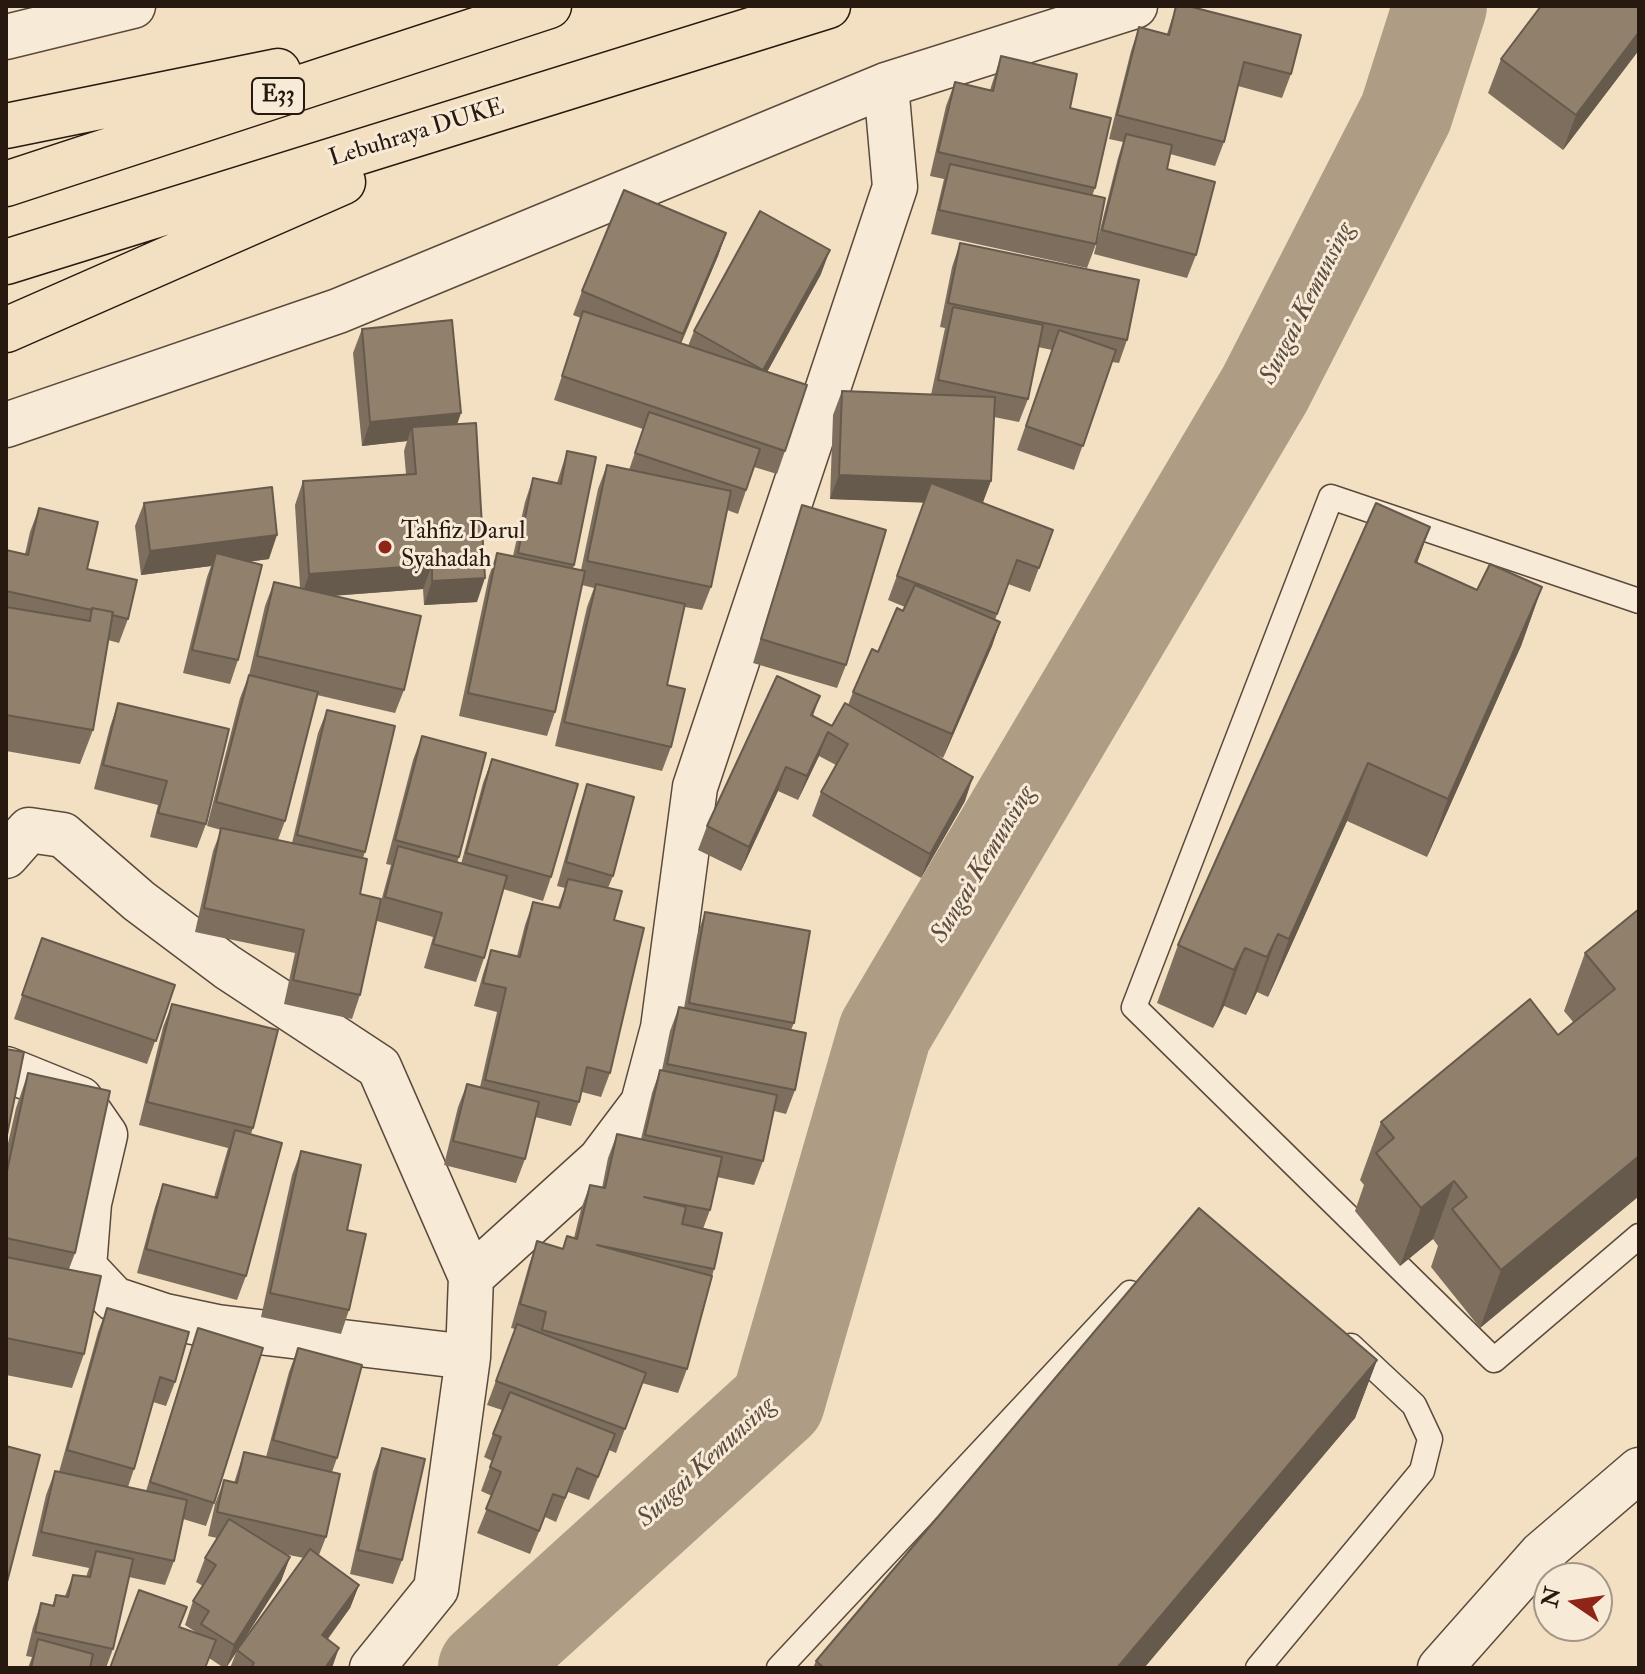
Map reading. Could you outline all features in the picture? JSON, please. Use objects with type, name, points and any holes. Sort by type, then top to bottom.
[{"type":"highway","name":"E33","points":[[6,184],[549,6]]},
{"type":"highway","name":"Lebuhraya DUKE","points":[[6,262],[828,6]]},
{"type":"highway","points":[[6,126],[476,32]]},
{"type":"highway","points":[[6,330],[540,95]]},
{"type":"street","points":[[6,37],[133,6]]},
{"type":"street","points":[[6,425],[338,311],[886,85],[1135,6]]},
{"type":"street","points":[[471,1277],[600,1160],[643,1103],[663,1028],[695,787],[895,187],[886,85]]},
{"type":"street","points":[[6,856],[29,830],[63,835],[139,901],[227,967],[379,1067],[471,1277],[468,1357],[436,1589],[372,1668]]},
{"type":"street","points":[[6,1069],[80,1099],[105,1135],[89,1203],[84,1267],[114,1299],[165,1316],[217,1327],[468,1357]]},
{"type":"street","points":[[1440,1668],[1541,1554],[1639,1470]]},
{"type":"lane","points":[[1639,601],[1331,497],[1134,1007],[1494,1360],[1639,1236]]},
{"type":"lane","points":[[779,1668],[1150,1272]]},
{"type":"lane","points":[[1258,1668],[1422,1471],[1430,1439],[1414,1405],[1336,1332]]},
{"type":"building","points":[[1176,6],[1188,6],[1301,35],[1291,74],[1244,62],[1224,142],[1117,115],[1139,27],[1169,35]]},
{"type":"building","points":[[1541,6],[1639,6],[1639,32],[1576,115],[1501,59]]},
{"type":"building","points":[[1001,56],[1077,74],[1070,108],[1111,118],[1095,188],[938,152],[955,82],[993,91]]},
{"type":"building","points":[[1126,134],[1172,145],[1167,169],[1215,182],[1196,255],[1102,230]]},
{"type":"building","points":[[950,164],[1105,198],[1096,244],[939,210]]},
{"type":"building","points":[[624,190],[726,233],[683,334],[582,291]]},
{"type":"building","points":[[760,211],[830,250],[763,370],[694,331]]},
{"type":"building","points":[[960,243],[1139,280],[1127,340],[948,303]]},
{"type":"building","points":[[953,307],[1043,325],[1028,399],[938,380]]},
{"type":"building","points":[[583,311],[807,385],[785,451],[562,376]]},
{"type":"building","points":[[452,320],[461,413],[370,422],[362,329]]},
{"type":"building","points":[[1059,330],[1116,350],[1083,446],[1026,426]]},
{"type":"building","points":[[842,391],[995,397],[991,481],[839,475]]},
{"type":"building","points":[[649,412],[760,449],[746,490],[635,453]]},
{"type":"building","name":"Tahfiz Darul Syahadah","points":[[476,423],[485,578],[432,581],[432,565],[309,574],[303,481],[416,474],[412,427]]},
{"type":"building","points":[[567,451],[596,457],[574,565],[518,553],[533,478],[561,484]]},
{"type":"building","points":[[607,465],[731,491],[711,587],[587,561]]},
{"type":"building","points":[[931,483],[1053,530],[1039,568],[1017,560],[997,614],[897,576]]},
{"type":"building","points":[[272,487],[277,535],[150,551],[144,503]]},
{"type":"building","points":[[1376,503],[1430,527],[1415,562],[1477,590],[1490,564],[1542,587],[1448,799],[1368,763],[1289,939],[1278,934],[1267,957],[1245,948],[1234,970],[1178,945]]},
{"type":"building","points":[[802,505],[886,530],[846,665],[761,639]]},
{"type":"building","points":[[39,508],[98,522],[87,569],[137,580],[128,619],[112,615],[113,612],[6,591],[6,550],[28,555]]},
{"type":"building","points":[[216,553],[262,565],[238,660],[192,650]]},
{"type":"building","points":[[497,553],[585,571],[555,712],[468,693]]},
{"type":"building","points":[[274,582],[421,616],[404,690],[257,656]]},
{"type":"building","points":[[596,584],[685,604],[667,685],[685,689],[671,747],[564,722]]},
{"type":"building","points":[[915,585],[1000,622],[952,734],[853,692],[872,649],[878,652],[897,608],[903,611]]},
{"type":"building","points":[[6,607],[90,621],[92,608],[113,612],[93,730],[6,715]]},
{"type":"building","points":[[249,675],[318,692],[285,821],[216,802]]},
{"type":"building","points":[[777,676],[820,696],[811,715],[832,726],[845,703],[973,777],[930,854],[821,792],[848,744],[828,732],[807,776],[786,767],[749,847],[707,826]]},
{"type":"building","points":[[118,703],[229,729],[206,824],[158,813],[167,781],[103,765]]},
{"type":"building","points":[[327,710],[395,726],[365,852],[297,835]]},
{"type":"building","points":[[422,736],[486,753],[459,857],[395,840]]},
{"type":"building","points":[[492,759],[578,784],[551,877],[466,853]]},
{"type":"building","points":[[587,784],[634,797],[613,876],[566,862]]},
{"type":"building","points":[[221,828],[367,859],[360,894],[381,899],[360,995],[293,980],[304,930],[204,908]]},
{"type":"building","points":[[398,846],[507,876],[484,958],[433,944],[442,913],[385,897]]},
{"type":"building","points":[[568,879],[622,891],[614,920],[644,928],[610,1073],[587,1067],[579,1102],[485,1080],[506,988],[483,983],[491,950],[520,957],[533,902],[560,908]]},
{"type":"building","points":[[1639,909],[1639,1156],[1501,1270],[1452,1209],[1467,1197],[1454,1181],[1421,1208],[1376,1153],[1394,1138],[1381,1122],[1530,999],[1558,1035],[1615,989],[1585,953]]},
{"type":"building","points":[[705,912],[810,931],[794,1023],[689,1003]]},
{"type":"building","points":[[42,938],[175,985],[156,1041],[22,995]]},
{"type":"building","points":[[172,1004],[278,1030],[253,1128],[147,1102]]},
{"type":"building","points":[[679,1007],[806,1033],[795,1090],[667,1064]]},
{"type":"building","points":[[6,1049],[24,1052],[6,1140]]},
{"type":"building","points":[[660,1070],[777,1095],[763,1161],[645,1135]]},
{"type":"building","points":[[28,1073],[110,1091],[75,1253],[6,1238],[6,1176]]},
{"type":"building","points":[[467,1084],[539,1102],[525,1159],[453,1141]]},
{"type":"building","points":[[235,1130],[282,1143],[246,1276],[146,1249],[163,1184],[217,1198]]},
{"type":"building","points":[[617,1134],[722,1157],[710,1210],[644,1197],[686,1207],[682,1224],[722,1233],[714,1269],[597,1245],[712,1276],[687,1369],[542,1330],[546,1312],[520,1304],[537,1241],[563,1249],[567,1236],[577,1239],[590,1185],[605,1188]]},
{"type":"building","points":[[301,1151],[361,1165],[347,1230],[366,1234],[349,1310],[270,1293]]},
{"type":"building","points":[[1199,1208],[1377,1360],[1117,1668],[824,1668],[816,1661]]},
{"type":"building","points":[[6,1257],[101,1276],[84,1354],[6,1338]]},
{"type":"building","points":[[107,1308],[189,1332],[175,1382],[160,1377],[134,1469],[67,1450]]},
{"type":"building","points":[[517,1324],[646,1373],[625,1429],[496,1381]]},
{"type":"building","points":[[198,1328],[263,1348],[214,1503],[150,1482]]},
{"type":"building","points":[[298,1348],[362,1365],[337,1458],[273,1440]]},
{"type":"building","points":[[510,1392],[615,1434],[598,1477],[577,1468],[565,1498],[553,1494],[539,1531],[486,1509],[501,1472],[490,1467],[501,1437],[493,1434]]},
{"type":"building","points":[[6,1446],[40,1455],[6,1586]]},
{"type":"building","points":[[382,1448],[425,1459],[402,1560],[358,1550]]},
{"type":"building","points":[[244,1452],[340,1474],[326,1537],[217,1512],[224,1480],[237,1483]]},
{"type":"building","points":[[55,1471],[187,1500],[174,1561],[41,1532]]},
{"type":"building","points":[[229,1519],[290,1557],[234,1645],[201,1624],[209,1611],[193,1601],[216,1565],[205,1558]]},
{"type":"building","points":[[310,1549],[359,1585],[322,1635],[339,1648],[325,1668],[251,1668],[254,1663],[237,1650]]},
{"type":"building","points":[[96,1551],[133,1559],[113,1649],[35,1632],[41,1603],[54,1606],[56,1595],[68,1597],[73,1575],[90,1577]]},
{"type":"building","points":[[139,1590],[187,1607],[179,1627],[216,1640],[205,1668],[110,1668]]},
{"type":"building","points":[[38,1639],[93,1654],[90,1668],[31,1668]]},
{"type":"waterway","name":"Sungai Kemunsing","points":[[485,1668],[778,1402],[885,1032],[1265,389],[1406,113],[1440,6]]},
{"type":"place","name":"Tahfiz Darul Syahadah","points":[[385,547]]}]
